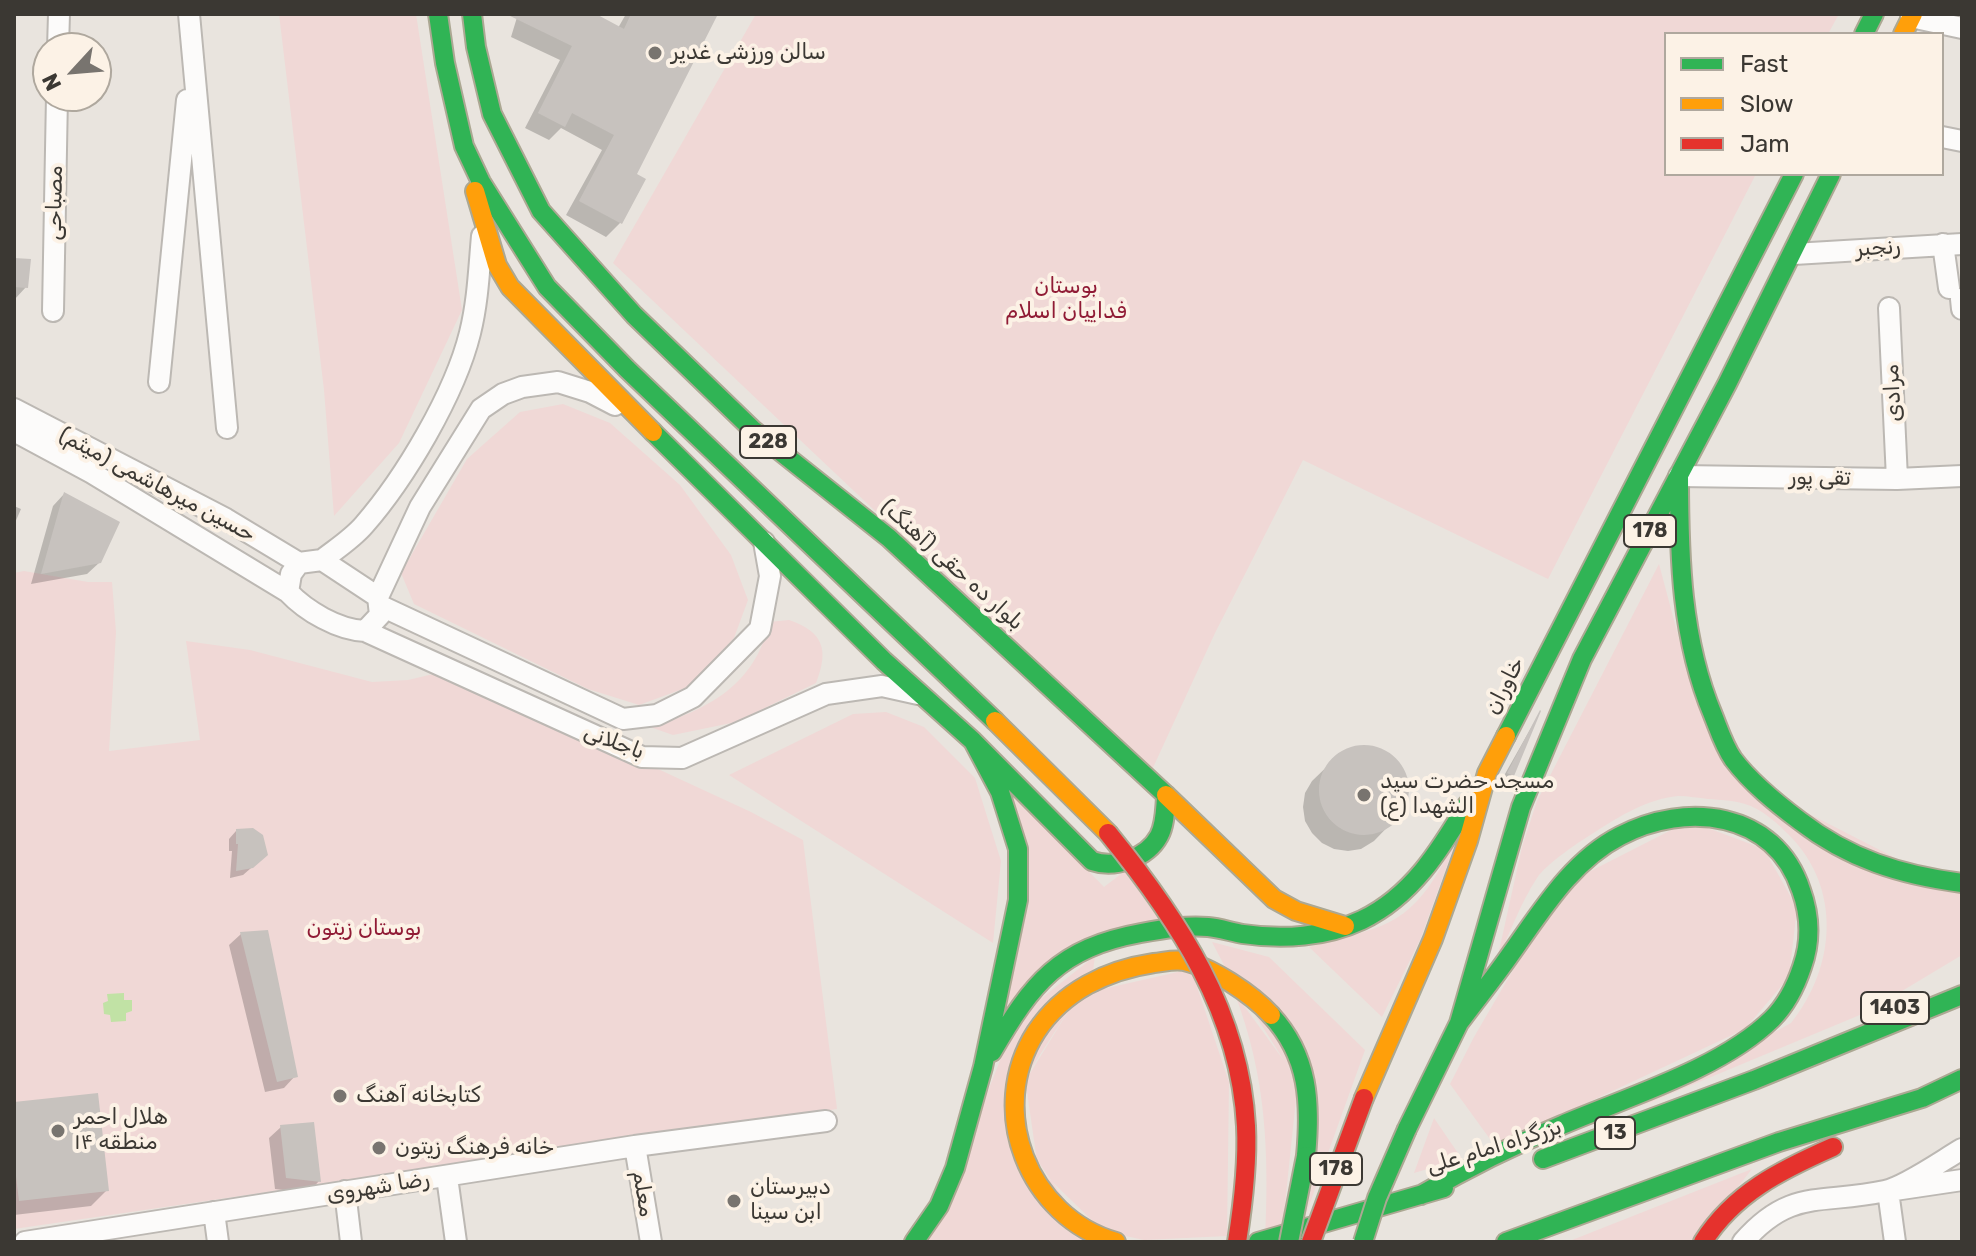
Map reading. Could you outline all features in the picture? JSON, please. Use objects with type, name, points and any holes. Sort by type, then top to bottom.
[{"type":"main road","name":"228","points":[[438,14],[464,146],[510,231],[547,287],[627,369],[941,668],[1108,833],[1165,902],[1193,947],[1216,994],[1242,1084],[1249,1148],[1243,1217],[1237,1242]]},
{"type":"main road","name":"بلوار ده حقی (آهنگ)","points":[[472,14],[476,47],[492,114],[541,211],[634,315],[752,429],[889,538],[1077,710],[1274,899],[1296,911],[1345,926]]},
{"type":"main road","points":[[1865,32],[1874,14]]},
{"type":"main road","points":[[470,158],[483,220],[497,265],[510,287],[918,694],[973,741],[1092,861],[1101,866],[1123,862],[1146,851],[1158,838],[1163,826],[1166,798]]},
{"type":"main road","name":"خاوران","points":[[1311,1242],[1364,1098],[1433,939],[1468,841],[1487,773],[1793,176]]},
{"type":"main road","name":"178","points":[[1363,1242],[1377,1198],[1407,1129],[1459,1023],[1521,807],[1582,659],[1794,254],[1830,176]]},
{"type":"main road","points":[[1679,476],[1679,546],[1684,612],[1702,694],[1731,758],[1772,800],[1822,840],[1873,866],[1922,879],[1962,883]]},
{"type":"main road","points":[[914,1242],[939,1206],[955,1168],[983,1067],[1018,900],[1018,849],[1000,792],[973,741]]},
{"type":"main road","points":[[983,1067],[1031,988],[1054,968],[1094,944],[1129,934],[1205,926],[1245,934],[1301,937],[1345,926],[1376,913],[1416,881],[1430,864],[1487,773]]},
{"type":"main road","points":[[1421,1195],[1499,1152],[1715,1059],[1765,1025],[1789,998],[1804,964],[1810,927],[1802,885],[1787,856],[1766,836],[1744,825],[1719,817],[1690,814],[1659,819],[1632,830],[1597,851],[1562,883],[1459,1023]]},
{"type":"main road","points":[[1116,1242],[1087,1231],[1061,1214],[1027,1168],[1014,1124],[1017,1076],[1032,1036],[1044,1018],[1062,1001],[1101,977],[1131,967],[1180,959],[1232,985],[1268,1009],[1287,1034],[1303,1067],[1309,1109],[1306,1156],[1272,1241]]},
{"type":"main road","name":"بزرگراه امام علی","points":[[1522,1166],[1650,1121],[1962,995]]},
{"type":"main road","name":"1403","points":[[1829,1051],[1908,999]]},
{"type":"main road","points":[[1703,1242],[1735,1202],[1787,1166],[1834,1146],[1962,1079]]},
{"type":"main road","points":[[1506,1242],[1779,1142],[1922,1098],[1962,1091]]},
{"type":"main road","name":"بزرگراه امام علی","points":[[1227,1242],[1272,1241],[1496,1174]]},
{"type":"street","points":[[189,14],[227,428]]},
{"type":"street","points":[[1909,22],[1962,28]]},
{"type":"street","points":[[159,382],[192,52]]},
{"type":"street","name":"مصباحی","points":[[53,311],[57,112]]},
{"type":"street","points":[[288,592],[291,574],[299,563],[322,560],[363,526],[410,464],[443,402],[469,336],[477,297],[483,220]]},
{"type":"street","points":[[1953,244],[1955,294],[1962,309]]},
{"type":"street","name":"رنجبر","points":[[1794,254],[1953,244]]},
{"type":"street","name":"مرادی","points":[[1889,308],[1897,479]]},
{"type":"street","points":[[365,631],[380,615],[379,601],[420,507],[481,409],[513,390],[558,382],[590,392],[637,416]]},
{"type":"street","name":"حسین میرهاشمی (میثم)","points":[[14,409],[226,519],[299,563]]},
{"type":"street","name":"حسین میرهاشمی (میثم)","points":[[14,431],[92,473],[288,592],[297,602],[348,630],[365,631]]},
{"type":"street","name":"تقی پور","points":[[1679,476],[1897,479],[1962,476]]},
{"type":"street","name":"باجلانی","points":[[322,560],[379,601],[623,719],[657,715],[693,697],[760,629],[770,576],[764,542]]},
{"type":"street","name":"باجلانی","points":[[365,631],[642,757],[682,758],[826,694],[882,686],[918,694]]},
{"type":"street","name":"رضا شهروی","points":[[25,1242],[635,1146],[826,1121]]},
{"type":"street","name":"معلم","points":[[635,1146],[651,1242]]},
{"type":"street","points":[[1888,1191],[1962,1149]]},
{"type":"street","points":[[447,1177],[456,1242]]},
{"type":"street","points":[[1743,1242],[1761,1221],[1796,1202],[1962,1180]]},
{"type":"street","points":[[345,1191],[351,1242]]},
{"type":"street","points":[[1888,1191],[1895,1242]]},
{"type":"street","points":[[214,1212],[218,1242]]},
{"type":"green space","points":[[279,14],[416,14],[462,310],[399,443],[334,516],[324,390]]},
{"type":"green space","name":"بوستان فداییان اسلام","points":[[756,14],[1839,14],[1829,32],[1664,32],[1664,176],[1755,176],[1548,579],[1303,460],[1215,633],[1151,772],[613,263]]},
{"type":"green space","points":[[563,404],[610,423],[680,485],[731,555],[748,600],[734,638],[691,686],[639,705],[588,689],[414,604],[401,573],[467,459],[520,412]]},
{"type":"green space","points":[[1659,564],[1695,699],[1735,776],[1962,892],[1962,955],[1867,1012],[1639,1107],[1791,1023],[1817,977],[1827,928],[1825,903],[1818,879],[1806,856],[1779,826],[1745,804],[1678,796],[1645,804],[1624,814],[1548,866],[1526,897],[1497,960],[1522,847],[1537,801]]},
{"type":"green space","name":"بوستان زیتون","points":[[24,571],[88,582],[112,582],[116,632],[109,751],[200,740],[186,641],[250,650],[372,682],[408,680],[446,671],[751,812],[803,840],[837,1109],[14,1229],[14,573]]},
{"type":"green space","points":[[789,620],[810,630],[820,644],[822,661],[816,683],[736,722],[673,735],[650,727],[690,713],[726,692],[753,663],[769,622]]},
{"type":"green space","points":[[886,712],[924,727],[975,778],[1001,861],[993,943],[729,775],[853,714]]},
{"type":"green space","points":[[1012,793],[1104,887],[1125,871],[1162,920],[1124,926],[1000,1023]]},
{"type":"green space","points":[[1689,821],[1764,849],[1797,908],[1789,977],[1745,1029],[1495,1146],[1450,1084],[1527,946],[1577,878]]},
{"type":"green space","points":[[1463,822],[1420,940],[1382,1017],[1309,947],[1381,926],[1410,908],[1432,882]]},
{"type":"green space","points":[[1212,942],[1269,957],[1365,1050],[1296,1242],[1316,1111]]},
{"type":"green space","points":[[1095,956],[1093,971],[1005,1114],[1094,1242],[928,1242],[1007,1043],[1029,1008]]},
{"type":"green space","points":[[1191,969],[1229,1082],[1227,1236],[1144,1240],[1103,1231],[1038,1168],[1025,1078],[1072,1005],[1094,991]]},
{"type":"green space","points":[[1234,992],[1298,1080],[1281,1242],[1265,1242],[1266,1146],[1263,1116],[1253,1054]]},
{"type":"green space","points":[[1434,1118],[1462,1159],[1414,1173]]},
{"type":"green space","points":[[1752,1169],[1694,1242],[1567,1242]]},
{"type":"shaded area","points":[[124,993],[124,1000],[132,1000],[132,1011],[126,1013],[126,1021],[111,1022],[110,1015],[104,1014],[103,1003],[108,1001],[107,994]]},
{"type":"building","points":[[506,14],[596,14],[624,29],[631,14],[718,14],[637,174],[646,179],[622,224],[579,201],[614,135],[572,113],[565,127],[538,113],[572,46]]},
{"type":"building","points":[[14,258],[31,259],[28,288],[14,287]]},
{"type":"building","points":[[64,492],[120,522],[101,563],[41,574]]},
{"type":"building","points":[[1540,710],[1514,776],[1507,773]]},
{"type":"building","name":"مسجد حضرت سید الشهدا (ع)","points":[[1364,745],[1381,748],[1396,758],[1406,773],[1409,790],[1406,807],[1396,822],[1381,832],[1364,835],[1347,832],[1332,822],[1322,807],[1319,790],[1322,773],[1332,758],[1347,748]]},
{"type":"building","points":[[253,828],[263,835],[268,855],[253,868],[236,871],[236,829]]},
{"type":"building","points":[[268,930],[298,1077],[277,1082],[240,932]]},
{"type":"building","name":"هلال احمر منطقه ۱۴","points":[[98,1093],[109,1191],[19,1201],[14,1160],[14,1102]]},
{"type":"building","points":[[314,1122],[321,1182],[286,1178],[280,1125]]},
{"type":"traffic: fast","points":[[438,14],[445,63],[464,146],[481,182],[547,287],[627,369],[995,721]]},
{"type":"traffic: fast","points":[[472,14],[476,47],[492,114],[541,211],[634,315],[752,429],[889,538],[1166,795]]},
{"type":"traffic: fast","points":[[1865,32],[1874,14]]},
{"type":"traffic: fast","points":[[1506,736],[1793,176]]},
{"type":"traffic: fast","points":[[1407,1129],[1459,1023],[1521,807],[1582,659],[1727,384],[1830,176]]},
{"type":"traffic: fast","points":[[653,432],[884,661],[973,741],[1092,861],[1110,864],[1130,860],[1147,850],[1161,832],[1166,798]]},
{"type":"traffic: fast","points":[[1679,476],[1681,567],[1688,627],[1702,686],[1733,759],[1773,800],[1837,846],[1897,870],[1962,883]]},
{"type":"traffic: fast","points":[[914,1242],[939,1206],[955,1168],[983,1067],[1018,900],[1018,849],[1000,792],[973,741]]},
{"type":"traffic: fast","points":[[992,1052],[1035,988],[1068,959],[1089,948],[1158,930],[1212,928],[1258,936],[1289,937],[1334,930],[1362,920],[1380,910],[1410,885],[1435,855],[1467,805]]},
{"type":"traffic: fast","points":[[1421,1195],[1526,1141],[1700,1067],[1751,1037],[1782,1008],[1802,967],[1808,928],[1801,890],[1788,864],[1771,843],[1750,829],[1726,820],[1699,817],[1646,825],[1602,847],[1572,873],[1459,1023]]},
{"type":"traffic: fast","points":[[1543,1159],[1754,1080],[1962,995]]},
{"type":"traffic: fast","points":[[1271,1015],[1293,1047],[1305,1081],[1308,1117],[1306,1156]]},
{"type":"traffic: fast","points":[[1506,1242],[1779,1142],[1922,1098],[1962,1079]]},
{"type":"traffic: fast","points":[[1363,1242],[1377,1198],[1407,1129]]},
{"type":"traffic: fast","points":[[1289,1242],[1306,1156]]},
{"type":"traffic: fast","points":[[1258,1242],[1444,1188]]},
{"type":"traffic: slow","points":[[1904,32],[1913,14]]},
{"type":"traffic: slow","points":[[475,191],[497,265],[510,287],[653,432]]},
{"type":"traffic: slow","points":[[995,721],[1108,833]]},
{"type":"traffic: slow","points":[[1364,1098],[1433,939],[1468,841],[1487,773],[1506,736]]},
{"type":"traffic: slow","points":[[1166,795],[1274,899],[1296,911],[1345,926]]},
{"type":"traffic: slow","points":[[1116,1242],[1085,1229],[1059,1210],[1039,1185],[1024,1157],[1016,1126],[1015,1094],[1021,1062],[1036,1032],[1059,1005],[1103,977],[1137,966],[1173,960],[1195,964],[1218,975],[1271,1015]]},
{"type":"traffic: jam","points":[[1108,833],[1181,933],[1201,969],[1232,1044],[1246,1126],[1244,1184],[1237,1242]]},
{"type":"traffic: jam","points":[[1311,1242],[1364,1098]]},
{"type":"traffic: jam","points":[[1703,1242],[1744,1196],[1777,1174],[1833,1147]]},
{"type":"place","name":"سالن ورزشی غدیر","points":[[655,53]]},
{"type":"place","name":"مسجد حضرت سید الشهدا (ع)","points":[[1364,795]]},
{"type":"place","name":"کتابخانه آهنگ","points":[[340,1096]]},
{"type":"place","name":"هلال احمر منطقه ۱۴","points":[[58,1131]]},
{"type":"place","name":"خانه فرهنگ زيتون","points":[[379,1148]]},
{"type":"place","name":"دبیرستان ابن سینا","points":[[734,1201]]}]
